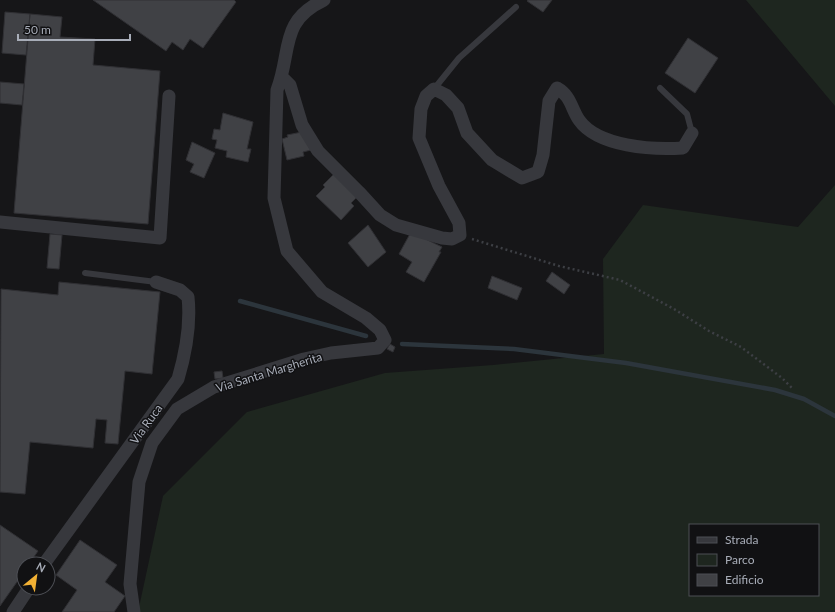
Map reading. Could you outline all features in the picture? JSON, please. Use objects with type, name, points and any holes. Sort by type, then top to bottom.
[{"type":"street","name":"Via Santa Margherita","points":[[134,612],[130,584],[139,482],[152,443],[177,409],[214,387],[304,359],[331,353],[378,348],[385,340],[380,330],[366,318],[322,292],[288,251],[274,198],[277,90],[282,77],[286,47],[295,21],[312,6],[324,0]]},
{"type":"street","points":[[282,77],[290,85],[302,125],[318,151],[359,192],[380,216],[396,224],[442,238],[452,239],[460,235],[459,223],[439,186],[419,138],[421,109],[426,96],[434,89],[446,95],[458,108],[467,134],[492,160],[522,178],[538,172],[543,155],[549,101],[557,88],[565,93],[580,121],[594,133],[622,144],[667,149],[683,148],[692,133]]},
{"type":"street","points":[[0,222],[160,238],[169,96]]},
{"type":"street","name":"Via Ruca","points":[[50,556],[178,378],[186,354],[190,315],[188,297],[180,290],[156,282]]},
{"type":"street","points":[[13,612],[24,596]]},
{"type":"lane","points":[[434,89],[459,58],[516,7]]},
{"type":"lane","points":[[660,88],[687,114],[692,133]]},
{"type":"lane","points":[[85,273],[156,282]]},
{"type":"path","points":[[460,235],[559,266],[620,280],[674,309],[709,331],[741,347],[782,378],[792,388]]},
{"type":"green space","points":[[746,0],[835,0],[835,106]]},
{"type":"green space","points":[[835,185],[835,612],[138,612],[163,496],[247,412],[385,373],[493,365],[604,354],[603,259],[643,205],[798,227]]},
{"type":"building","points":[[93,0],[234,0],[236,2],[203,48],[190,39],[183,50],[172,42],[166,51]]},
{"type":"building","points":[[552,0],[543,12],[527,1]]},
{"type":"building","points":[[5,12],[30,14],[26,55],[2,53]]},
{"type":"building","points":[[30,14],[62,17],[60,37],[95,39],[93,65],[160,71],[148,224],[14,213]]},
{"type":"building","points":[[688,38],[718,58],[695,93],[665,73]]},
{"type":"building","points":[[0,82],[24,84],[22,105],[0,103]]},
{"type":"building","points":[[223,113],[253,122],[247,149],[251,149],[248,162],[226,157],[227,151],[215,148],[217,140],[212,139],[214,129],[220,130]]},
{"type":"building","points":[[302,132],[311,150],[303,152],[304,156],[287,160],[282,139],[288,137],[287,135]]},
{"type":"building","points":[[192,142],[215,153],[204,178],[190,172],[194,164],[186,160]]},
{"type":"building","points":[[334,174],[357,197],[351,203],[354,206],[341,220],[316,196],[325,187],[323,185]]},
{"type":"building","points":[[368,225],[386,252],[368,267],[348,243]]},
{"type":"building","points":[[411,232],[442,247],[439,252],[441,252],[424,282],[406,272],[412,262],[399,254]]},
{"type":"building","points":[[50,234],[62,235],[59,269],[47,268]]},
{"type":"building","points":[[552,272],[570,285],[564,294],[546,281]]},
{"type":"building","points":[[492,276],[522,288],[517,300],[488,288]]},
{"type":"building","points":[[59,282],[160,292],[152,374],[125,371],[118,444],[105,443],[107,420],[96,419],[93,448],[30,442],[25,494],[0,492],[1,289],[58,295]]},
{"type":"building","points":[[390,344],[395,347],[393,352],[387,349]]},
{"type":"building","points":[[222,371],[223,378],[215,379],[214,372]]},
{"type":"building","points":[[0,525],[38,551],[35,556],[16,556],[16,583],[0,606]]},
{"type":"building","points":[[80,540],[117,565],[105,582],[125,596],[114,612],[62,612],[77,590],[56,575]]},
{"type":"waterway","points":[[240,301],[366,336]]},
{"type":"waterway","points":[[402,344],[514,349],[626,363],[775,390],[804,399],[835,416]]}]
